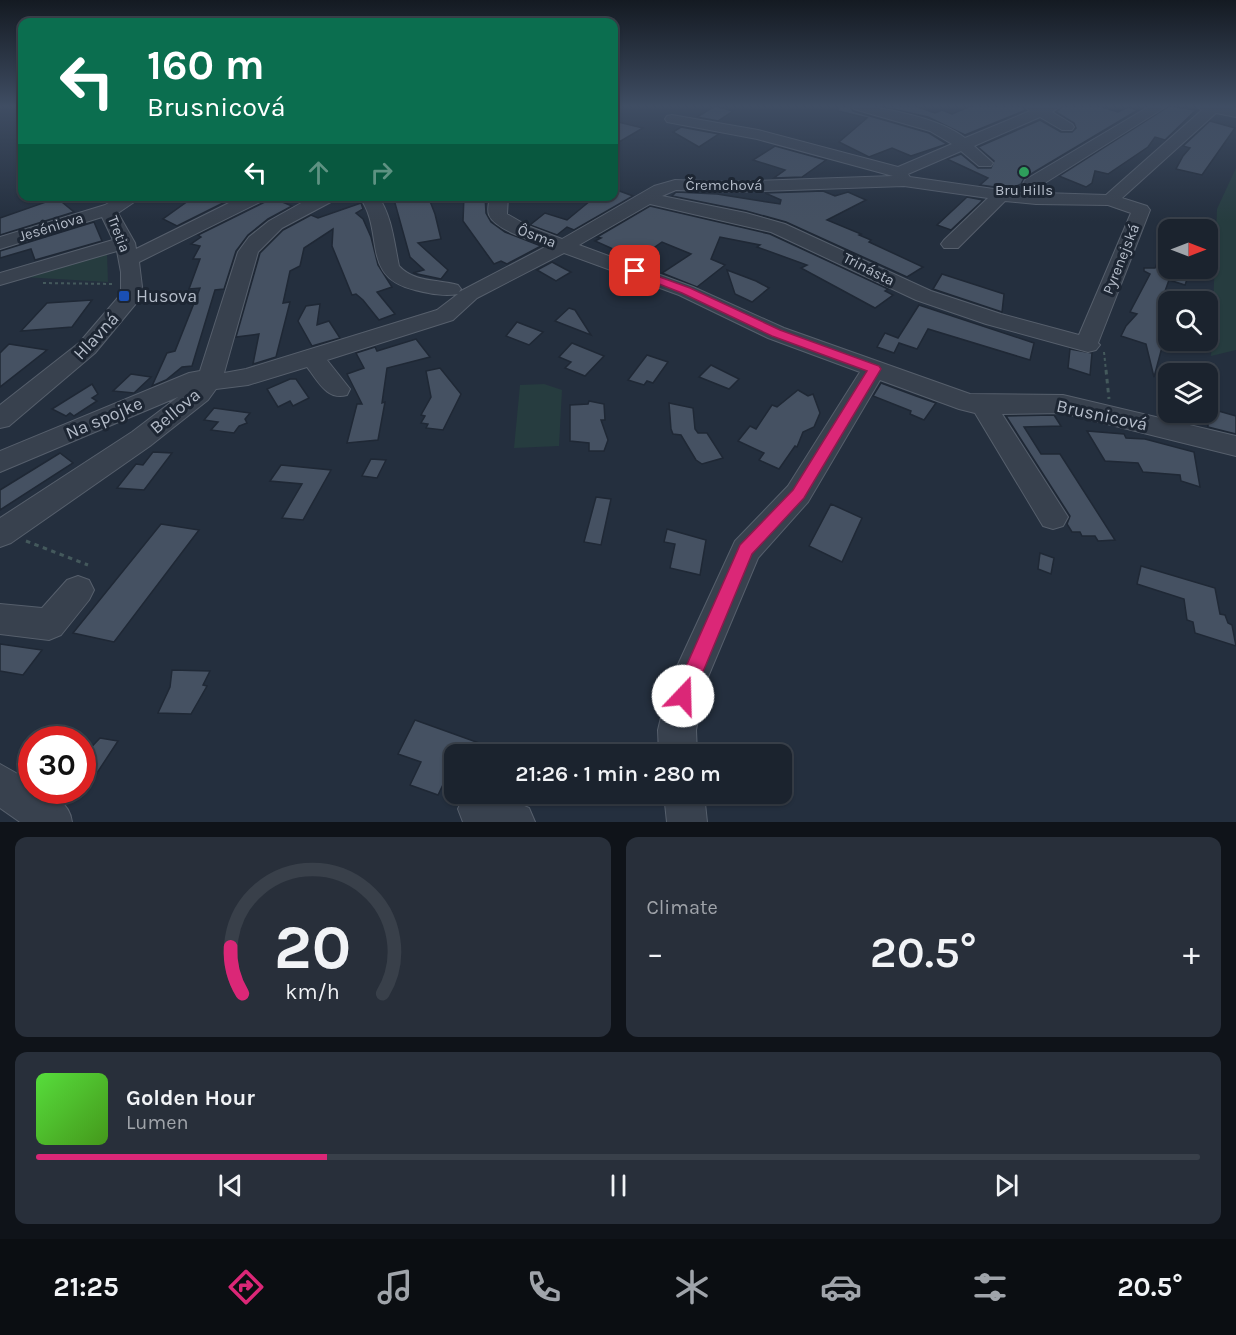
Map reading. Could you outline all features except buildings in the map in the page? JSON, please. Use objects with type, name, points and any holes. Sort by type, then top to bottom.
[{"type":"street","points":[[791,144],[901,176],[964,145],[985,163]]},
{"type":"street","points":[[1034,191],[1103,144]]},
{"type":"street","points":[[1110,200],[1169,144]]},
{"type":"street","name":"Čremchová","points":[[210,379],[225,381],[248,377],[445,315],[470,294],[563,246],[660,190],[675,185],[731,187],[901,176],[1000,196],[1034,191],[1110,200]]},
{"type":"street","points":[[951,244],[1000,196]]},
{"type":"street","name":"Trinásta","points":[[649,198],[774,226],[845,257],[903,287],[935,299],[1089,342]]},
{"type":"street","name":"Pyrenejská","points":[[1089,342],[1141,210],[1110,200]]},
{"type":"street","points":[[1,279],[127,252],[246,201]]},
{"type":"street","name":"Bellova","points":[[1,533],[141,439],[199,394],[210,379],[248,252],[254,242],[271,226],[324,201]]},
{"type":"street","points":[[374,201],[389,267],[393,272],[412,282],[451,289]]},
{"type":"street","name":"Ôsma","points":[[498,201],[496,209],[499,217],[505,223],[563,246]]},
{"type":"street","name":"Jeséniova","points":[[0,243],[110,203]]},
{"type":"street","name":"Tretia","points":[[110,203],[109,213],[127,252]]},
{"type":"street","name":"Brusnicová","points":[[563,246],[686,291],[776,333],[968,403],[985,405],[1052,403],[1236,446]]},
{"type":"street","name":"Hlavná","points":[[0,419],[87,348],[119,313],[132,295],[127,252]]},
{"type":"street","points":[[312,357],[338,389]]},
{"type":"street","points":[[678,744],[680,708],[687,684],[746,550],[798,494],[874,369]]},
{"type":"street","name":"Na spojke","points":[[0,462],[198,379],[210,379]]},
{"type":"street","points":[[985,405],[1053,518]]},
{"type":"street","points":[[0,619],[49,624],[83,577]]},
{"type":"street","points":[[0,784],[52,820],[51,822]]},
{"type":"street","points":[[685,804],[687,822]]},
{"type":"street","points":[[478,809],[515,822]]},
{"type":"path","points":[[1,279],[67,285],[104,285]]},
{"type":"path","points":[[1089,342],[1104,344],[1110,416]]},
{"type":"path","points":[[1,533],[83,577]]},
{"type":"green space","points":[[1236,168],[1236,350],[1211,356],[1211,351],[1218,351],[1218,291],[1214,291],[1214,279],[1218,279],[1217,209]]},
{"type":"green space","points":[[107,253],[108,282],[23,277]]},
{"type":"green space","points":[[544,384],[562,390],[559,446],[514,448],[520,385]]},
{"type":"place","name":"Bru Hills","points":[[1024,172]]},
{"type":"place","name":"Husova","points":[[124,296]]},
{"type":"route","points":[[635,271],[686,291],[776,333],[874,369],[798,494],[746,550],[683,696]]}]
